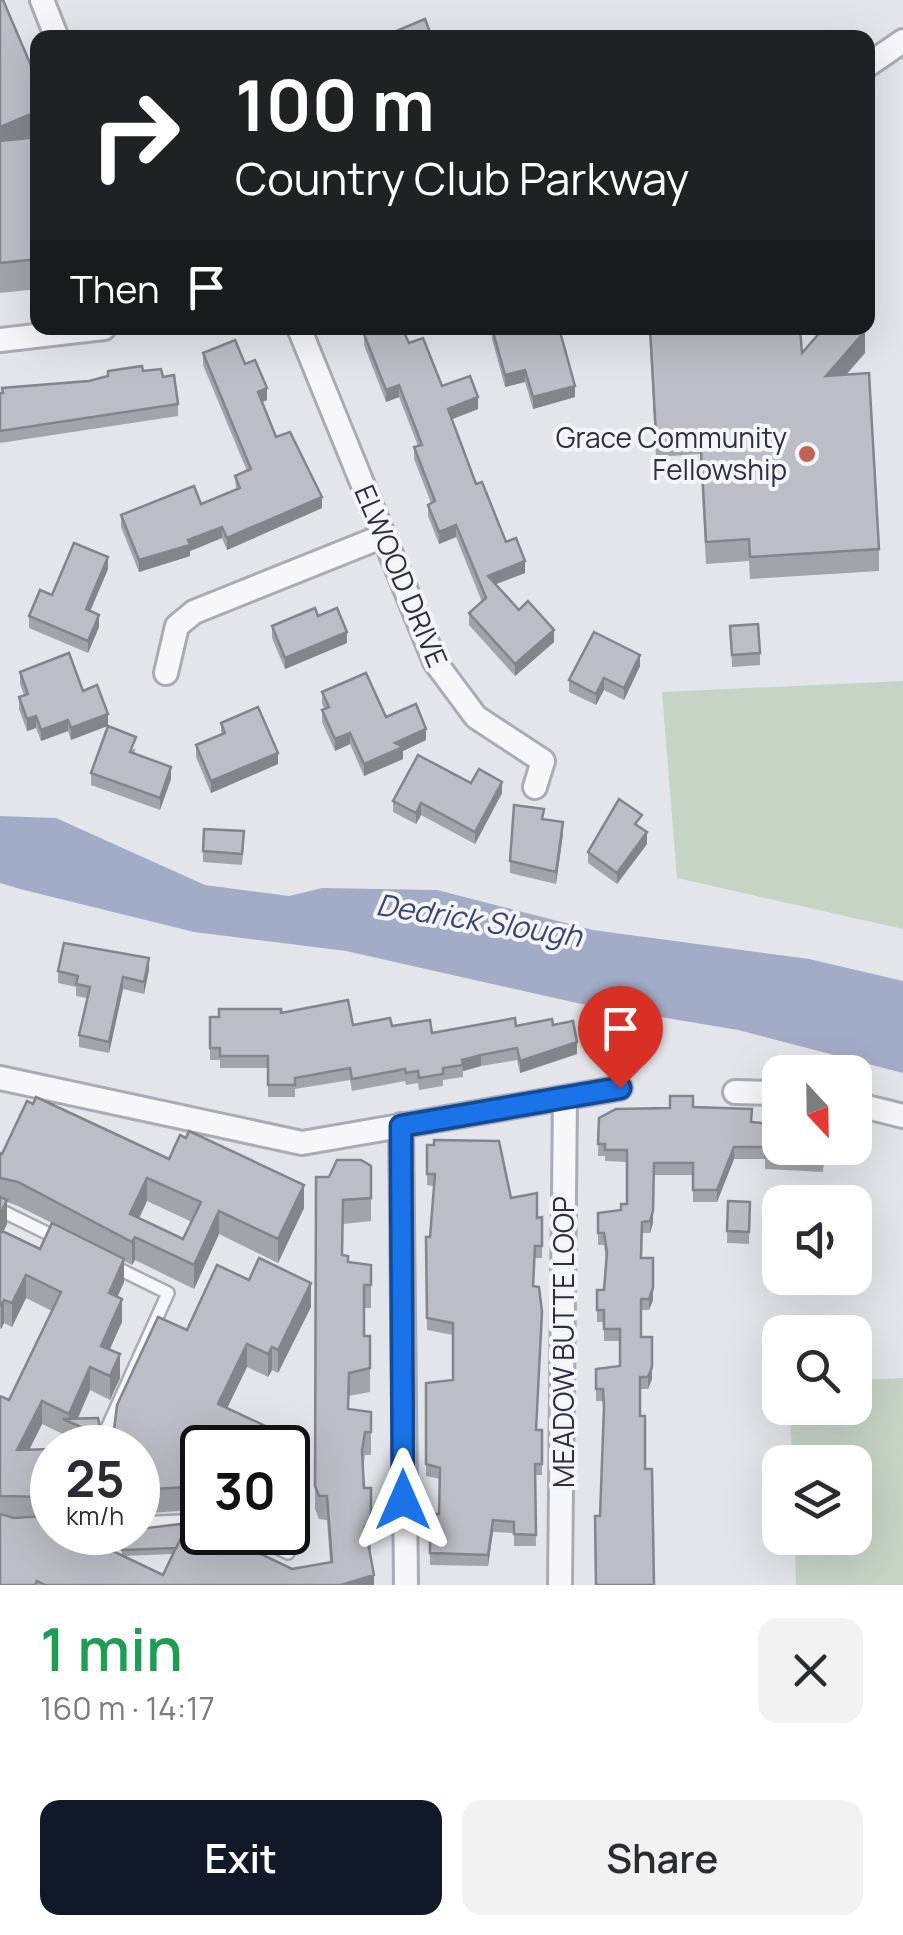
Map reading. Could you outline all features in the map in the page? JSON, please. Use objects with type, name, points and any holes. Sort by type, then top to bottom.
[{"type":"street","points":[[42,0],[54,30]]},
{"type":"street","points":[[875,60],[903,42]]},
{"type":"street","points":[[0,340],[43,335]]},
{"type":"street","name":"ELWOOD DRIVE","points":[[302,335],[430,651],[455,694],[501,737],[543,761],[534,788]]},
{"type":"street","points":[[166,673],[176,626],[194,612],[382,537]]},
{"type":"street","points":[[0,1078],[302,1143],[620,1088]]},
{"type":"street","points":[[735,1092],[762,1093]]},
{"type":"street","name":"MEADOW BUTTE LOOP","points":[[560,1585],[566,1098]]},
{"type":"street","points":[[872,1108],[903,1116]]},
{"type":"street","points":[[401,1126],[406,1585]]},
{"type":"lane","points":[[0,1210],[67,1243]]},
{"type":"lane","points":[[101,1260],[168,1293],[108,1425]]},
{"type":"green space","points":[[903,681],[903,929],[677,878],[662,692]]},
{"type":"green space","points":[[903,1378],[903,1585],[796,1585],[795,1555],[872,1555],[872,1445],[791,1445],[791,1425],[872,1425],[872,1379]]},
{"type":"water","name":"Dedrick Slough","points":[[0,816],[56,818],[205,885],[289,896],[322,888],[437,890],[593,930],[809,959],[903,981],[903,1073],[872,1065],[872,1055],[834,1055],[738,1030],[577,1003],[346,951],[194,932],[0,883]]},
{"type":"building","points":[[3,0],[30,63],[30,114],[0,127]]},
{"type":"building","points":[[425,19],[429,30],[399,30]]},
{"type":"building","points":[[30,138],[30,260],[0,263],[0,141]]},
{"type":"building","points":[[364,335],[405,335],[409,343],[423,338],[442,386],[470,376],[478,397],[448,409],[476,484],[482,482],[506,542],[516,538],[525,561],[488,576],[519,610],[528,601],[554,630],[515,664],[469,613],[486,598],[456,525],[439,532],[428,505],[435,501],[414,447],[422,445],[399,385],[386,390]]},
{"type":"building","points":[[494,335],[561,335],[575,386],[533,397],[525,370],[505,375]]},
{"type":"building","name":"Grace Community Fellowship","points":[[650,335],[801,335],[802,353],[818,335],[862,335],[826,376],[869,373],[879,549],[750,557],[749,539],[706,542],[700,432],[656,435]]},
{"type":"building","points":[[235,340],[245,364],[255,360],[267,388],[258,392],[276,437],[290,432],[322,497],[227,538],[222,527],[188,540],[190,545],[139,560],[121,515],[194,486],[201,504],[240,488],[235,476],[251,469],[203,353]]},
{"type":"building","points":[[142,366],[143,371],[161,369],[163,377],[174,375],[178,404],[0,431],[2,388],[89,381],[108,376],[108,371]]},
{"type":"building","points":[[74,543],[108,557],[86,609],[99,615],[88,641],[29,616],[40,590],[52,595]]},
{"type":"building","points":[[315,608],[318,616],[337,608],[347,632],[285,658],[272,626]]},
{"type":"building","points":[[758,624],[760,653],[732,655],[730,626]]},
{"type":"building","points":[[594,632],[640,655],[624,688],[604,678],[596,694],[569,680]]},
{"type":"building","points":[[69,653],[83,691],[97,685],[108,714],[71,728],[68,720],[41,730],[36,716],[27,719],[19,697],[28,694],[20,672]]},
{"type":"building","points":[[366,673],[386,717],[416,704],[426,729],[395,743],[403,747],[364,764],[350,733],[335,739],[322,710],[329,707],[322,692]]},
{"type":"building","points":[[258,707],[278,753],[211,781],[196,745],[225,733],[221,723]]},
{"type":"building","points":[[108,726],[136,737],[130,752],[171,767],[160,798],[91,773]]},
{"type":"building","points":[[418,755],[471,783],[479,769],[502,782],[475,832],[421,803],[416,813],[393,801]]},
{"type":"building","points":[[619,799],[642,815],[635,824],[647,832],[617,873],[588,852]]},
{"type":"building","points":[[514,805],[544,809],[542,819],[563,822],[556,872],[510,861]]},
{"type":"building","points":[[204,829],[244,831],[242,854],[203,851]]},
{"type":"building","points":[[64,943],[149,958],[144,982],[123,977],[109,1042],[79,1035],[90,987],[76,984],[78,976],[58,971]]},
{"type":"building","points":[[348,1000],[353,1025],[390,1018],[392,1026],[430,1020],[432,1033],[515,1018],[516,1026],[552,1019],[553,1025],[573,1021],[577,1042],[520,1061],[517,1048],[481,1055],[462,1060],[463,1065],[443,1068],[443,1074],[419,1078],[418,1071],[406,1073],[405,1069],[352,1079],[350,1068],[295,1078],[295,1085],[268,1085],[268,1056],[220,1056],[220,1048],[210,1048],[210,1017],[219,1017],[219,1009],[281,1009],[281,1013]]},
{"type":"building","points":[[670,1096],[693,1096],[693,1107],[752,1109],[751,1122],[762,1123],[762,1147],[734,1147],[717,1190],[693,1190],[693,1163],[654,1163],[653,1211],[650,1221],[642,1222],[641,1258],[653,1258],[653,1288],[649,1299],[641,1299],[641,1337],[652,1337],[652,1367],[648,1377],[640,1377],[640,1416],[645,1416],[645,1469],[652,1469],[654,1585],[596,1585],[595,1516],[600,1516],[604,1408],[603,1389],[596,1389],[596,1369],[620,1366],[620,1329],[604,1329],[604,1310],[597,1310],[597,1290],[604,1290],[607,1252],[604,1233],[598,1233],[598,1213],[621,1210],[621,1204],[627,1204],[627,1150],[605,1150],[605,1144],[598,1144],[599,1118],[616,1109],[670,1108]]},
{"type":"building","points":[[36,1097],[169,1159],[180,1135],[186,1138],[189,1131],[304,1185],[278,1239],[219,1211],[194,1265],[135,1237],[132,1242],[18,1182],[0,1178],[0,1153],[27,1101],[33,1104]],"holes":[[[147,1178],[201,1202],[183,1239],[130,1214]]]},
{"type":"building","points":[[434,1140],[499,1141],[511,1198],[537,1193],[537,1218],[542,1217],[542,1246],[535,1246],[533,1286],[539,1287],[542,1312],[536,1430],[542,1430],[542,1464],[535,1464],[536,1535],[514,1534],[514,1522],[493,1520],[488,1555],[430,1553],[430,1514],[439,1514],[440,1468],[426,1464],[426,1383],[453,1380],[453,1323],[427,1318],[426,1237],[430,1237],[435,1174],[427,1174],[427,1145],[434,1145]]},
{"type":"building","points":[[337,1160],[361,1160],[371,1166],[371,1198],[343,1200],[342,1255],[348,1256],[348,1262],[371,1265],[371,1285],[364,1285],[364,1336],[370,1336],[370,1368],[349,1373],[348,1409],[371,1412],[371,1432],[365,1432],[362,1451],[364,1488],[371,1488],[371,1527],[365,1527],[374,1575],[341,1585],[45,1585],[37,1581],[35,1585],[0,1585],[0,1514],[30,1517],[30,1555],[121,1555],[163,1575],[180,1539],[180,1555],[263,1555],[292,1569],[332,1562],[327,1496],[319,1496],[315,1486],[316,1177],[329,1177]]},
{"type":"building","points":[[0,1197],[7,1200],[0,1215]]},
{"type":"building","points":[[728,1201],[750,1202],[749,1232],[727,1231]]},
{"type":"building","points":[[52,1223],[124,1259],[109,1293],[122,1299],[101,1346],[120,1354],[110,1376],[90,1367],[69,1414],[42,1401],[17,1450],[30,1450],[30,1497],[0,1496],[0,1396],[9,1400],[61,1292],[26,1275],[12,1303],[4,1300],[0,1305],[0,1230],[40,1249]]},
{"type":"building","points":[[259,1258],[311,1283],[278,1350],[272,1347],[268,1354],[247,1344],[218,1404],[263,1425],[180,1425],[180,1487],[160,1489],[160,1425],[115,1425],[117,1405],[158,1317],[187,1330],[217,1265],[249,1280]]},
{"type":"building","points":[[98,1418],[100,1425],[76,1425],[63,1419]]},
{"type":"building","points":[[180,1524],[176,1548],[160,1549],[160,1526]]},
{"type":"place","name":"Grace Community Fellowship","points":[[807,454]]},
{"type":"route","points":[[403,1500],[401,1126],[620,1088]]}]
